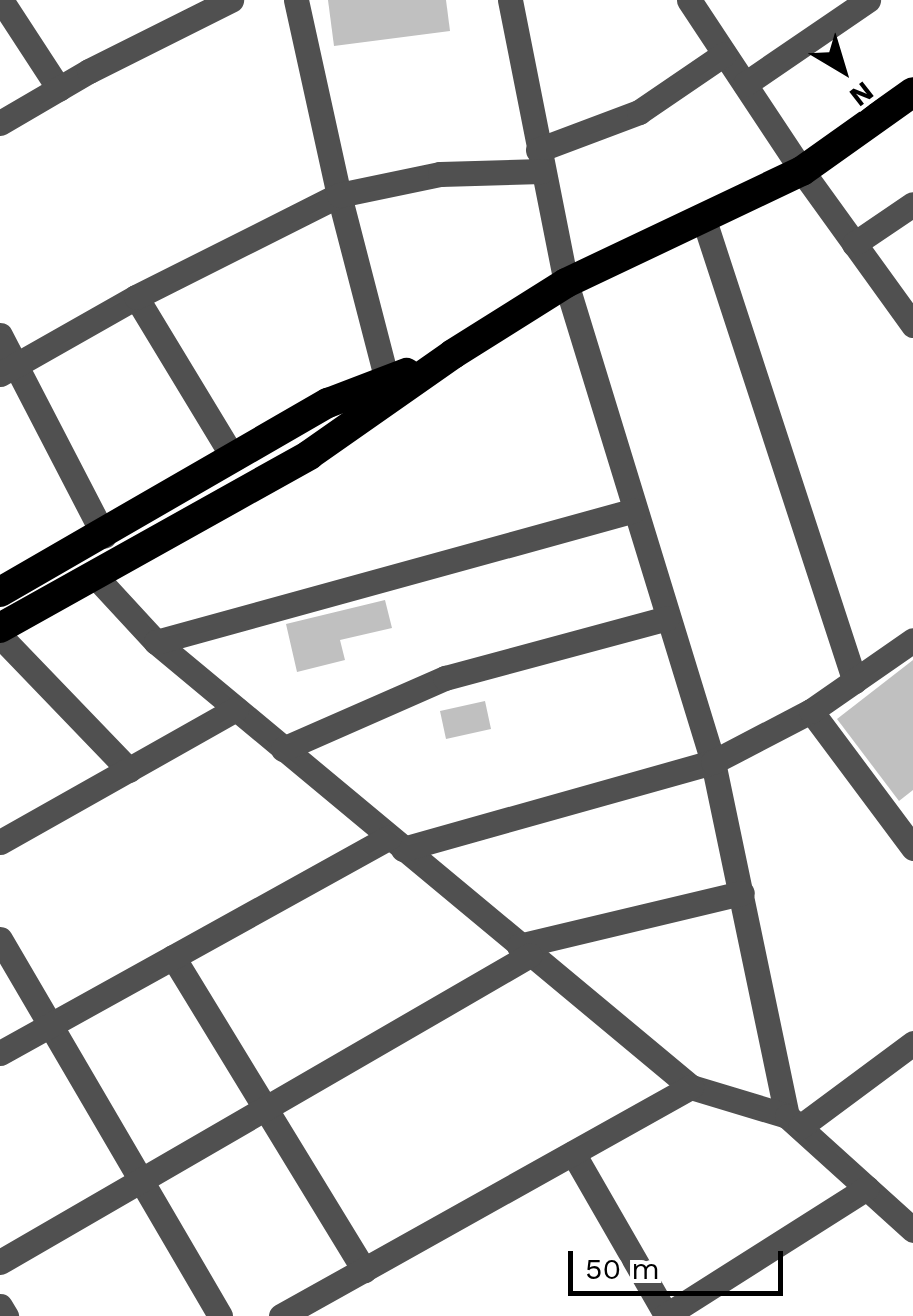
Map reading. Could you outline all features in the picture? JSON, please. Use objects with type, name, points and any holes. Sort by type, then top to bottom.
[{"type":"highway","points":[[0,628],[309,455],[453,354],[566,284],[802,171],[913,92]]},
{"type":"highway","points":[[0,592],[104,536],[328,404],[453,354]]},
{"type":"street","points":[[1,0],[59,89]]},
{"type":"street","points":[[0,123],[231,0]]},
{"type":"street","points":[[296,0],[339,195],[387,380]]},
{"type":"street","points":[[510,0],[566,284],[713,762],[794,1122]]},
{"type":"street","points":[[689,0],[802,171],[913,325]]},
{"type":"street","points":[[744,84],[868,0]]},
{"type":"street","points":[[8,369],[136,297],[339,195],[440,174],[540,160],[639,112],[724,54]]},
{"type":"street","points":[[854,244],[913,204]]},
{"type":"street","points":[[704,220],[855,681]]},
{"type":"street","points":[[136,297],[234,458]]},
{"type":"street","points":[[0,335],[8,369],[104,536]]},
{"type":"street","points":[[156,642],[633,511]]},
{"type":"street","points":[[96,576],[156,642],[691,1087],[794,1122],[913,1230]]},
{"type":"street","points":[[283,749],[445,678],[667,618]]},
{"type":"street","points":[[0,636],[129,770]]},
{"type":"street","points":[[0,1053],[173,957],[396,843],[713,762],[811,712],[913,640]]},
{"type":"street","points":[[0,842],[236,709]]},
{"type":"street","points":[[811,712],[913,848]]},
{"type":"street","points":[[0,1262],[266,1108],[525,951],[742,893]]},
{"type":"street","points":[[0,938],[220,1316]]},
{"type":"street","points":[[173,957],[364,1270]]},
{"type":"street","points":[[794,1122],[913,1043]]},
{"type":"street","points":[[281,1316],[691,1087]]},
{"type":"street","points":[[572,1153],[665,1316],[867,1188]]},
{"type":"street","points":[[0,1306],[6,1316]]},
{"type":"building","points":[[328,0],[446,0],[450,31],[334,46]]},
{"type":"building","points":[[385,600],[392,628],[340,640],[345,660],[297,672],[286,624]]},
{"type":"building","points":[[913,660],[913,790],[899,801],[837,719]]},
{"type":"building","points":[[485,701],[491,729],[446,739],[440,711]]}]
